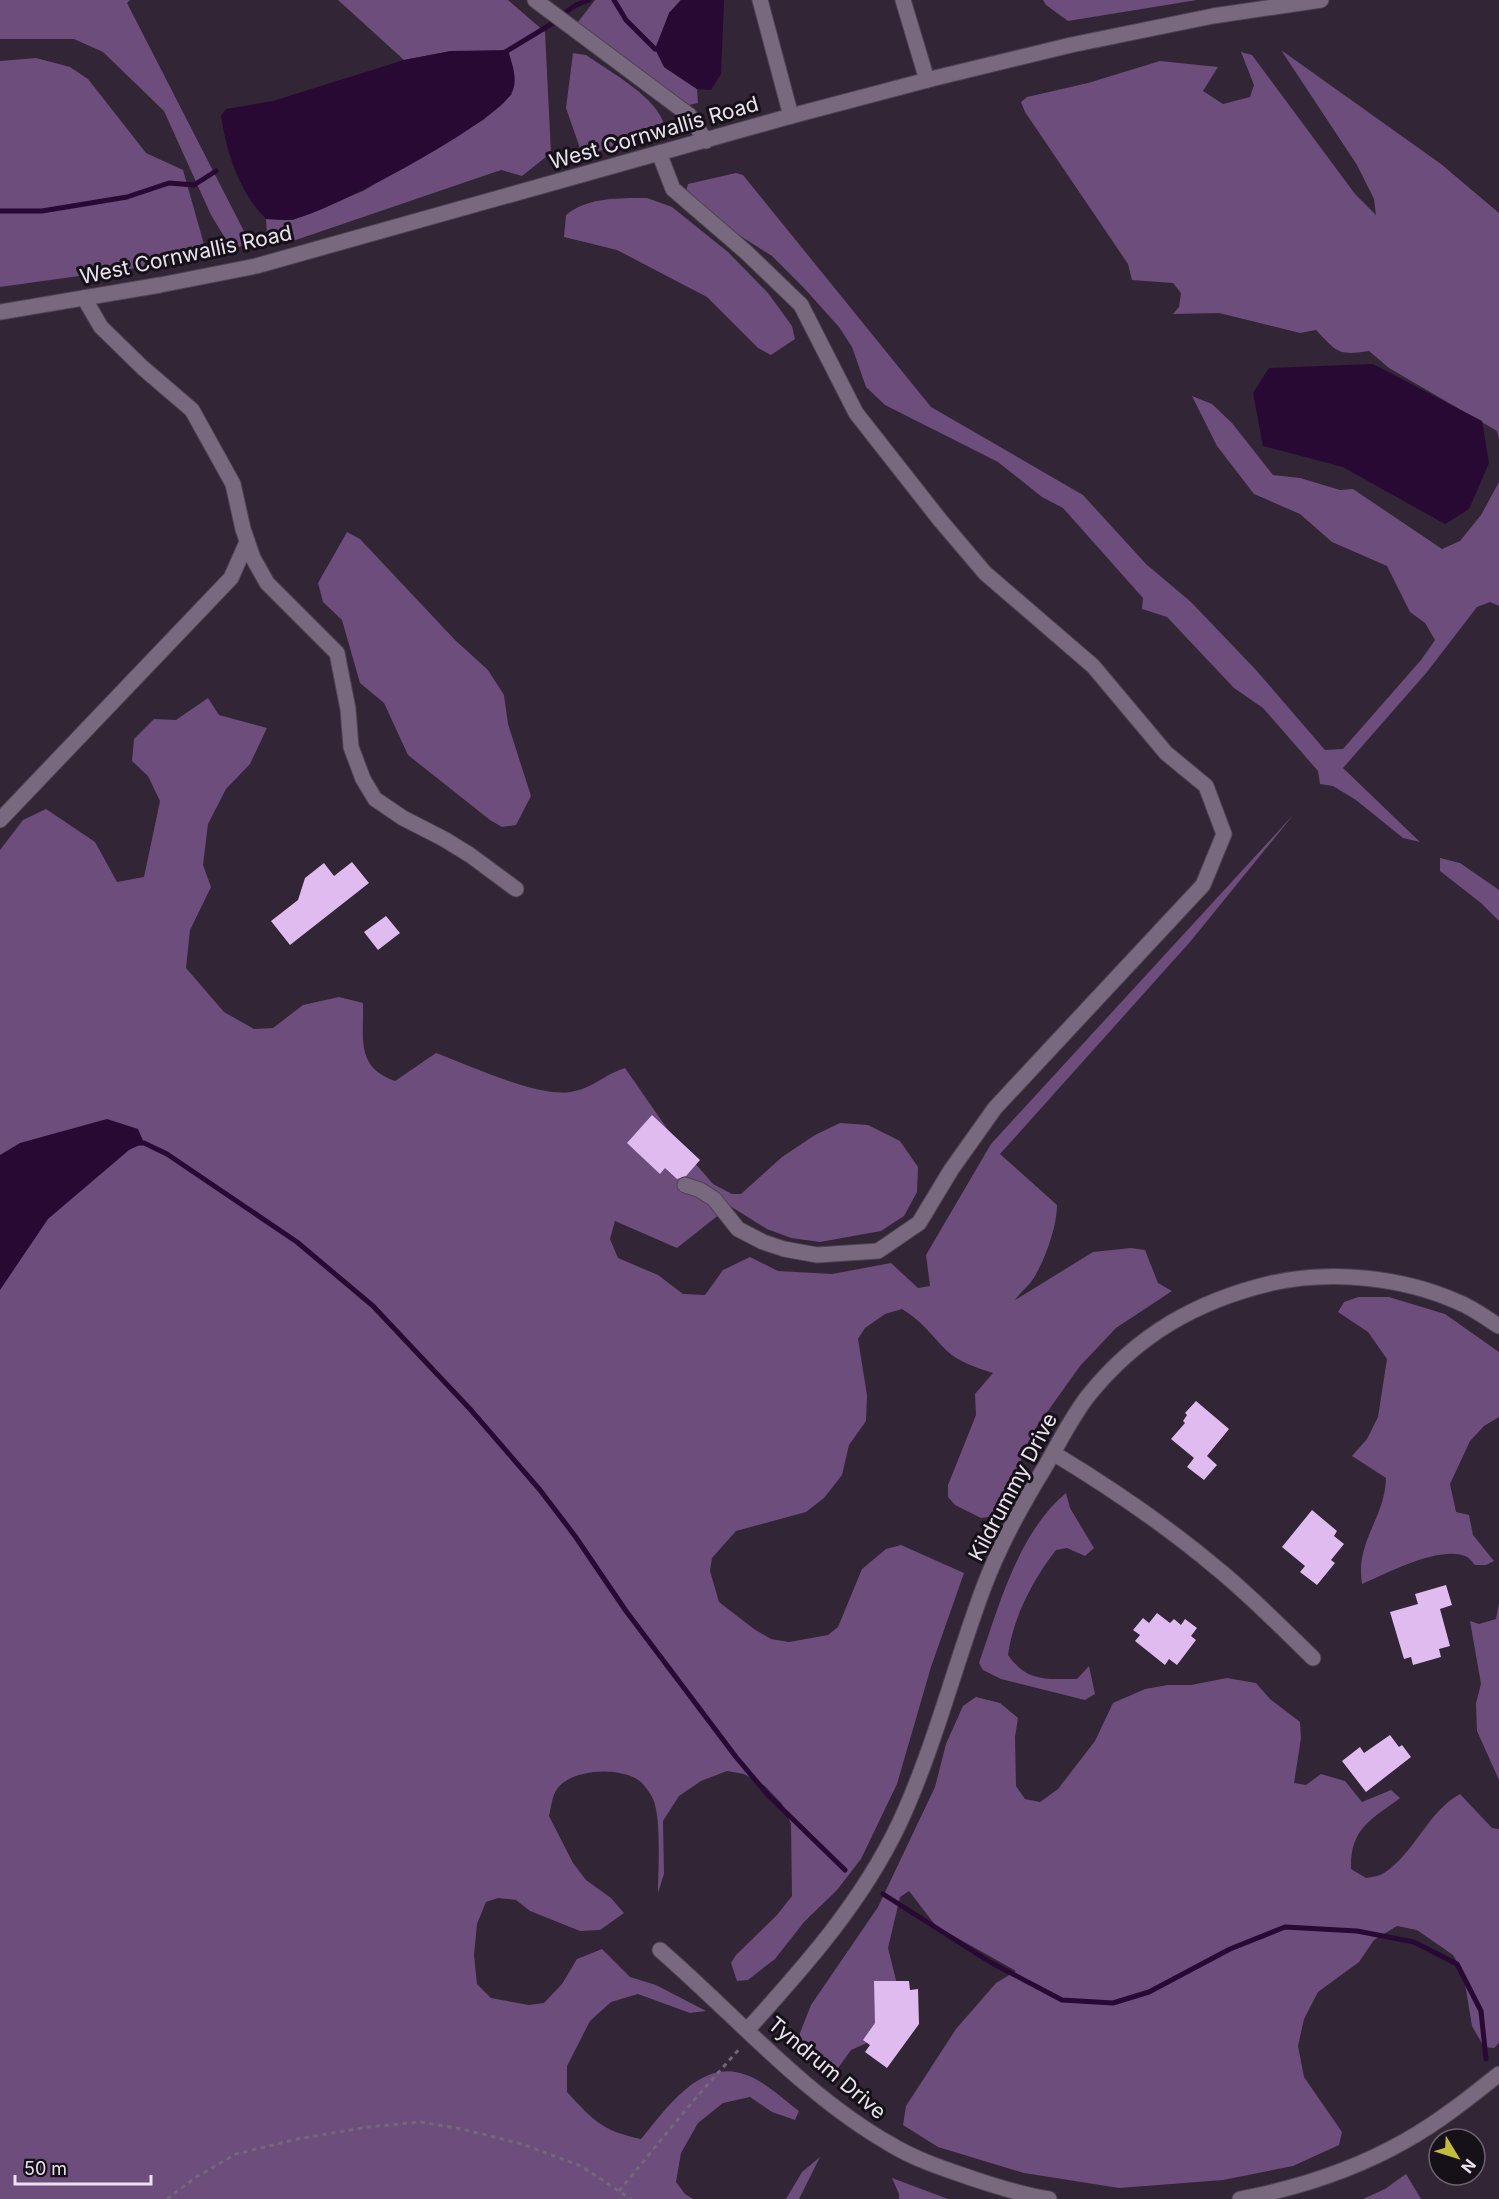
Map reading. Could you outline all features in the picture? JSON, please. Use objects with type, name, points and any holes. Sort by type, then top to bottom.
[{"type":"street","points":[[534,0],[689,115],[706,141]]},
{"type":"street","points":[[760,0],[791,116]]},
{"type":"street","points":[[903,0],[927,80]]},
{"type":"street","name":"West Cornwallis Road","points":[[0,312],[256,266],[927,80],[1071,45],[1213,16],[1321,0]]},
{"type":"street","points":[[659,153],[672,189],[746,252],[801,305],[856,413],[948,529],[985,573],[1093,666],[1166,753],[1206,786],[1224,834],[1203,885],[995,1108],[951,1170],[919,1223],[878,1251],[817,1255],[784,1249],[763,1242],[738,1228],[714,1199],[700,1190],[685,1185]]},
{"type":"street","points":[[84,298],[101,327],[143,368],[192,410],[233,484],[247,542],[267,583],[337,653],[348,709],[351,747],[363,779],[375,799],[461,850],[516,889]]},
{"type":"street","points":[[0,819],[231,578],[247,542]]},
{"type":"street","name":"Kildrummy Drive","points":[[750,2032],[826,1939],[859,1894],[885,1850],[916,1783],[991,1567],[1025,1500],[1053,1453],[1088,1396],[1115,1365],[1138,1345],[1176,1318],[1227,1295],[1304,1277],[1365,1279],[1414,1287],[1447,1297],[1499,1326]]},
{"type":"street","points":[[1053,1453],[1123,1498],[1193,1549],[1245,1593],[1313,1659]]},
{"type":"street","name":"Tyndrum Drive","points":[[660,1950],[789,2069],[827,2100],[890,2145],[950,2171],[1017,2192],[1049,2199]]},
{"type":"street","points":[[1240,2199],[1316,2181],[1357,2165],[1431,2125],[1499,2074]]},
{"type":"path","points":[[619,2191],[750,2032]]},
{"type":"path","points":[[167,2199],[196,2177],[236,2154],[297,2139],[368,2127],[421,2122],[462,2129],[522,2144],[581,2166],[631,2199]]},
{"type":"shaded area","points":[[0,0],[130,0],[127,3],[249,241],[233,251],[211,215],[164,111],[103,52],[74,39],[0,39]]},
{"type":"shaded area","points":[[338,0],[508,0],[545,32],[551,153],[522,176],[501,170],[284,244],[267,235],[266,219],[293,220],[363,191],[483,120],[512,94],[451,51],[404,60]]},
{"type":"shaded area","points":[[595,0],[681,0],[669,13],[664,67],[697,89],[698,103],[689,105],[578,22]]},
{"type":"shaded area","points":[[681,0],[724,0],[721,74],[711,90],[697,89],[664,67],[655,49],[669,13]]},
{"type":"shaded area","points":[[1043,0],[1197,0],[1068,21],[1046,5]]},
{"type":"shaded area","points":[[508,50],[514,72],[514,84],[511,94],[498,108],[444,145],[341,201],[294,219],[266,219],[241,184],[231,158],[221,116],[226,109],[273,101],[404,60],[451,51]]},
{"type":"shaded area","points":[[1281,50],[1441,164],[1499,213],[1499,440],[1497,431],[1389,368],[1369,351],[1351,353],[1339,351],[1316,330],[1300,333],[1219,313],[1173,314],[1179,307],[1181,293],[1173,283],[1132,280],[1128,264],[1025,112],[1021,102],[1027,97],[1088,83],[1160,61],[1218,67],[1203,91],[1223,104],[1250,97],[1254,85],[1241,52],[1252,55],[1355,194],[1376,215],[1374,199],[1357,165]]},
{"type":"shaded area","points":[[573,53],[586,55],[646,98],[662,119],[665,130],[661,135],[644,133],[590,155],[582,154],[566,108]]},
{"type":"shaded area","points":[[36,58],[70,67],[88,79],[146,153],[183,170],[207,255],[201,259],[0,287],[0,61]]},
{"type":"shaded area","points":[[736,173],[743,175],[931,407],[1083,495],[1146,564],[1191,602],[1256,670],[1325,750],[1343,749],[1421,660],[1435,640],[1425,623],[1410,612],[1387,566],[1332,542],[1300,514],[1254,494],[1217,446],[1192,396],[1212,404],[1232,423],[1273,475],[1300,478],[1340,490],[1353,489],[1442,549],[1460,541],[1481,515],[1499,482],[1499,606],[1490,602],[1477,607],[1427,672],[1343,768],[1420,842],[1403,838],[1356,800],[1333,786],[1320,784],[1318,771],[1263,708],[1234,688],[1167,617],[1142,609],[1143,598],[1063,508],[1042,497],[998,462],[885,405],[866,387],[852,347],[839,327],[804,288],[772,256],[734,232],[686,191],[688,184]]},
{"type":"shaded area","points":[[647,198],[672,207],[728,252],[768,293],[792,326],[795,339],[771,355],[758,348],[707,297],[617,250],[564,237],[566,215],[574,209],[605,200]]},
{"type":"shaded area","points":[[1373,364],[1482,421],[1489,463],[1469,509],[1445,524],[1343,467],[1263,446],[1253,393],[1269,368]]},
{"type":"shaded area","points":[[347,532],[360,539],[455,640],[488,670],[504,695],[508,724],[531,796],[516,825],[502,827],[490,820],[408,755],[384,703],[360,683],[342,620],[323,602],[318,583]]},
{"type":"shaded area","points":[[208,698],[219,715],[267,728],[250,764],[226,789],[208,824],[203,865],[211,887],[190,930],[186,968],[224,1012],[254,1029],[273,1028],[303,1005],[339,997],[363,1003],[364,1050],[373,1068],[395,1081],[436,1053],[521,1085],[556,1092],[570,1092],[585,1088],[625,1068],[675,1140],[713,1184],[732,1194],[741,1194],[782,1157],[815,1135],[840,1123],[868,1125],[900,1141],[918,1167],[917,1192],[904,1216],[881,1231],[820,1242],[791,1238],[767,1229],[730,1206],[677,1248],[615,1221],[610,1239],[618,1258],[658,1275],[683,1294],[705,1295],[723,1270],[750,1257],[778,1271],[832,1274],[891,1263],[918,1288],[930,1286],[926,1255],[991,1144],[1294,814],[1190,942],[1000,1154],[1057,1205],[1052,1234],[1041,1265],[1031,1282],[1015,1300],[1093,1252],[1131,1248],[1145,1250],[1158,1283],[1172,1291],[1116,1328],[1080,1366],[1035,1429],[996,1516],[981,1518],[955,1505],[948,1497],[948,1485],[976,1415],[975,1394],[993,1373],[968,1364],[952,1355],[921,1324],[902,1309],[885,1314],[865,1328],[858,1339],[867,1395],[866,1421],[849,1445],[842,1475],[824,1498],[806,1512],[736,1531],[712,1558],[710,1571],[719,1602],[771,1639],[789,1642],[828,1635],[838,1627],[862,1569],[886,1549],[901,1545],[964,1573],[931,1667],[897,1784],[861,1859],[837,1890],[804,1922],[775,1959],[748,1980],[737,1981],[731,1963],[736,1955],[777,1915],[792,1896],[791,1824],[782,1804],[765,1786],[744,1774],[727,1771],[701,1781],[679,1796],[663,1821],[664,1874],[658,1893],[658,1829],[652,1797],[641,1782],[622,1773],[585,1773],[564,1782],[557,1789],[549,1816],[573,1863],[586,1880],[611,1898],[624,1913],[600,1930],[580,1931],[530,1911],[516,1900],[498,1898],[486,1902],[477,1924],[474,1955],[477,1984],[491,1998],[529,2005],[544,2003],[562,1984],[577,1959],[602,1949],[630,1977],[656,1985],[706,2011],[690,2013],[638,1994],[611,2002],[590,2021],[567,2066],[567,2092],[599,2123],[617,2132],[641,2139],[662,2113],[687,2088],[716,2073],[732,2071],[761,2082],[799,2111],[795,2120],[772,2112],[750,2097],[723,2103],[698,2123],[681,2153],[676,2182],[685,2194],[693,2199],[0,2199],[0,850],[23,820],[46,809],[95,842],[117,882],[144,877],[160,801],[148,776],[132,761],[134,739],[154,719],[176,720]]},
{"type":"shaded area","points":[[1440,858],[1460,863],[1499,890],[1499,921],[1481,903],[1440,871]]},
{"type":"shaded area","points":[[107,1119],[138,1129],[144,1143],[129,1150],[48,1219],[0,1290],[0,1155],[20,1143]]},
{"type":"shaded area","points":[[1358,1297],[1389,1297],[1445,1314],[1499,1352],[1499,1417],[1484,1426],[1470,1441],[1450,1484],[1456,1512],[1469,1515],[1473,1535],[1494,1561],[1486,1565],[1475,1565],[1465,1556],[1441,1555],[1413,1562],[1362,1584],[1363,1555],[1381,1506],[1386,1478],[1352,1456],[1367,1439],[1378,1417],[1387,1359],[1368,1332],[1338,1312],[1344,1302]]},
{"type":"shaded area","points":[[1066,1493],[1070,1508],[1094,1548],[1085,1556],[1067,1548],[1056,1550],[1040,1573],[1019,1613],[1008,1655],[1022,1670],[1047,1679],[1077,1679],[1089,1666],[1095,1694],[1085,1700],[1001,1679],[983,1670],[979,1663],[1003,1595],[1023,1549],[1049,1509]]},
{"type":"shaded area","points":[[1499,1603],[1499,1780],[1477,1731],[1476,1703],[1481,1684],[1470,1621],[1479,1624],[1496,1619]]},
{"type":"shaded area","points":[[1227,1678],[1256,1683],[1270,1699],[1300,1722],[1301,1738],[1294,1783],[1306,1785],[1321,1774],[1345,1781],[1362,1802],[1391,1790],[1400,1798],[1371,1819],[1358,1834],[1354,1844],[1351,1869],[1366,1878],[1382,1874],[1395,1865],[1439,1811],[1460,1794],[1492,1828],[1499,1829],[1499,2043],[1494,2048],[1484,2047],[1472,2026],[1463,1972],[1453,1955],[1417,1930],[1397,1926],[1374,1940],[1359,1962],[1318,1992],[1304,2019],[1298,2046],[1304,2077],[1342,2132],[1339,2145],[1293,2166],[1223,2180],[1119,2188],[1024,2173],[938,2147],[903,2125],[906,2106],[956,2029],[996,1983],[1016,1971],[936,1926],[909,1891],[900,1897],[888,1948],[897,1984],[869,2042],[851,2050],[831,2078],[798,2049],[800,2033],[811,2005],[878,1907],[935,1787],[946,1744],[963,1706],[976,1697],[1000,1703],[1018,1718],[1015,1737],[1016,1786],[1025,1799],[1040,1802],[1058,1789],[1095,1741],[1113,1703],[1145,1689],[1168,1685],[1191,1685]]},
{"type":"shaded area","points":[[820,2157],[799,2199],[786,2199],[802,2172]]},
{"type":"shaded area","points":[[1406,2174],[1421,2199],[1363,2199],[1385,2189]]},
{"type":"shaded area","points":[[892,2178],[948,2199],[899,2199]]},
{"type":"building","points":[[352,862],[369,883],[290,945],[271,921],[298,900],[305,878],[324,863],[334,876]]},
{"type":"building","points":[[386,916],[400,933],[378,950],[364,932]]},
{"type":"building","points":[[652,1115],[700,1160],[686,1176],[677,1179],[665,1168],[660,1174],[627,1143]]},
{"type":"building","points":[[1196,1401],[1229,1429],[1207,1456],[1217,1465],[1204,1480],[1187,1467],[1194,1458],[1171,1439],[1185,1423],[1183,1421],[1187,1415],[1185,1413]]},
{"type":"building","points":[[1312,1510],[1337,1531],[1334,1536],[1344,1544],[1331,1560],[1335,1563],[1317,1585],[1300,1572],[1305,1566],[1282,1547]]},
{"type":"building","points":[[1446,1585],[1452,1605],[1440,1609],[1450,1646],[1439,1649],[1441,1657],[1413,1665],[1411,1657],[1404,1659],[1390,1612],[1418,1604],[1415,1594]]},
{"type":"building","points":[[1157,1613],[1170,1623],[1174,1619],[1181,1625],[1185,1619],[1197,1628],[1191,1636],[1196,1640],[1177,1665],[1169,1659],[1165,1665],[1135,1641],[1140,1635],[1133,1630],[1143,1618],[1149,1623]]},
{"type":"building","points":[[1390,1735],[1411,1757],[1366,1792],[1342,1761],[1360,1747],[1364,1753]]},
{"type":"building","points":[[874,1981],[909,1981],[910,1990],[918,1989],[919,2024],[887,2068],[865,2052],[870,2045],[863,2040],[875,2023]]},
{"type":"waterway","points":[[566,12],[589,0]]},
{"type":"waterway","points":[[614,0],[626,20],[655,49]]},
{"type":"waterway","points":[[502,54],[553,23]]},
{"type":"waterway","points":[[0,211],[42,211],[127,197],[169,183],[194,185],[216,171]]},
{"type":"waterway","points":[[137,1143],[144,1143],[167,1154],[297,1242],[373,1306],[470,1409],[540,1490],[575,1536],[626,1611],[736,1757],[768,1795],[845,1870]]},
{"type":"waterway","points":[[883,1894],[990,1962],[1062,2000],[1113,2003],[1149,1992],[1230,1949],[1285,1927],[1357,1931],[1414,1942],[1457,1964],[1481,2011],[1486,2059]]}]
